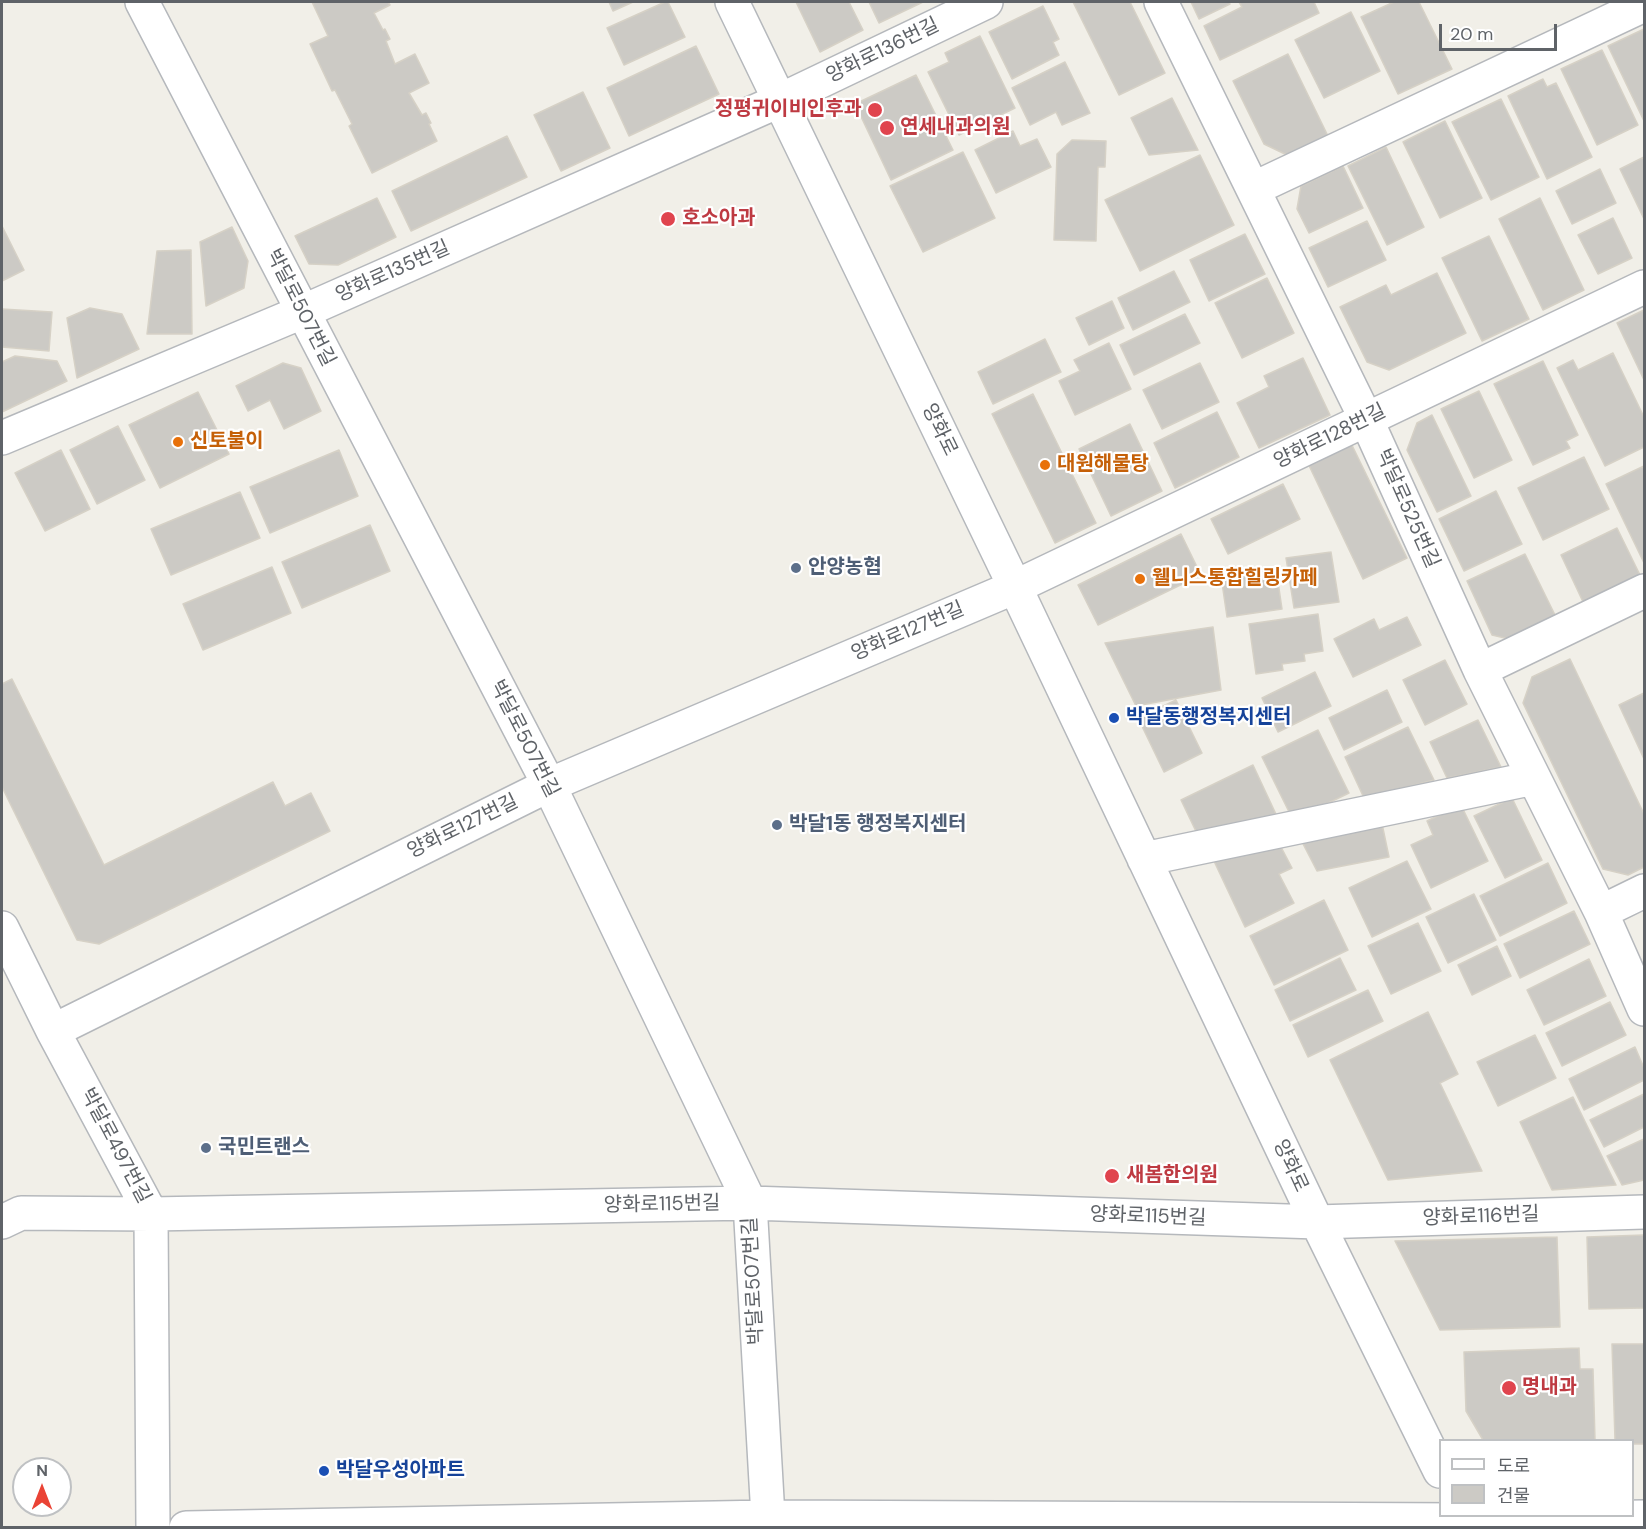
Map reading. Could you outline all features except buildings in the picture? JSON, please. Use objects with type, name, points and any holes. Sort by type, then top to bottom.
[{"type":"street","name":"박달로507번길","points":[[142,2],[549,785],[750,1203],[768,1517]]},
{"type":"street","name":"양화로","points":[[732,2],[1015,587],[1317,1222],[1439,1469]]},
{"type":"street","name":"양화로136번길","points":[[781,100],[986,2]]},
{"type":"street","name":"박달로525번길","points":[[1161,2],[1366,419],[1480,670],[1600,912],[1644,1009]]},
{"type":"street","points":[[1253,189],[1644,5]]},
{"type":"street","name":"양화로135번길","points":[[2,438],[302,312],[781,100]]},
{"type":"street","name":"양화로128번길","points":[[1015,587],[1644,287]]},
{"type":"street","name":"양화로127번길","points":[[53,1031],[549,785],[1015,587]]},
{"type":"street","points":[[1480,670],[1644,591]]},
{"type":"street","points":[[1144,859],[1534,778]]},
{"type":"street","points":[[1600,912],[1644,891]]},
{"type":"street","name":"박달로497번길","points":[[2,928],[53,1031],[151,1214],[153,1527]]},
{"type":"street","name":"양화로115번길","points":[[2,1222],[21,1213],[151,1214],[750,1203],[1317,1222]]},
{"type":"street","name":"양화로116번길","points":[[1317,1222],[1644,1212]]},
{"type":"street","points":[[186,1527],[768,1517],[1465,1521],[1644,1517]]},
{"type":"place","name":"정평귀이비인후과","points":[[875,110]]},
{"type":"place","name":"연세내과의원","points":[[887,128]]},
{"type":"place","name":"호소아과","points":[[668,219]]},
{"type":"place","name":"신토불이","points":[[178,442]]},
{"type":"place","name":"대원해물탕","points":[[1045,465]]},
{"type":"place","name":"안양농협","points":[[796,568]]},
{"type":"place","name":"웰니스통합힐링카페","points":[[1140,579]]},
{"type":"place","name":"박달동행정복지센터","points":[[1114,718]]},
{"type":"place","name":"박달1동 행정복지센터","points":[[777,825]]},
{"type":"place","name":"국민트랜스","points":[[206,1148]]},
{"type":"place","name":"새봄한의원","points":[[1112,1176]]},
{"type":"place","name":"명내과","points":[[1509,1388]]},
{"type":"place","name":"박달우성아파트","points":[[324,1471]]}]
